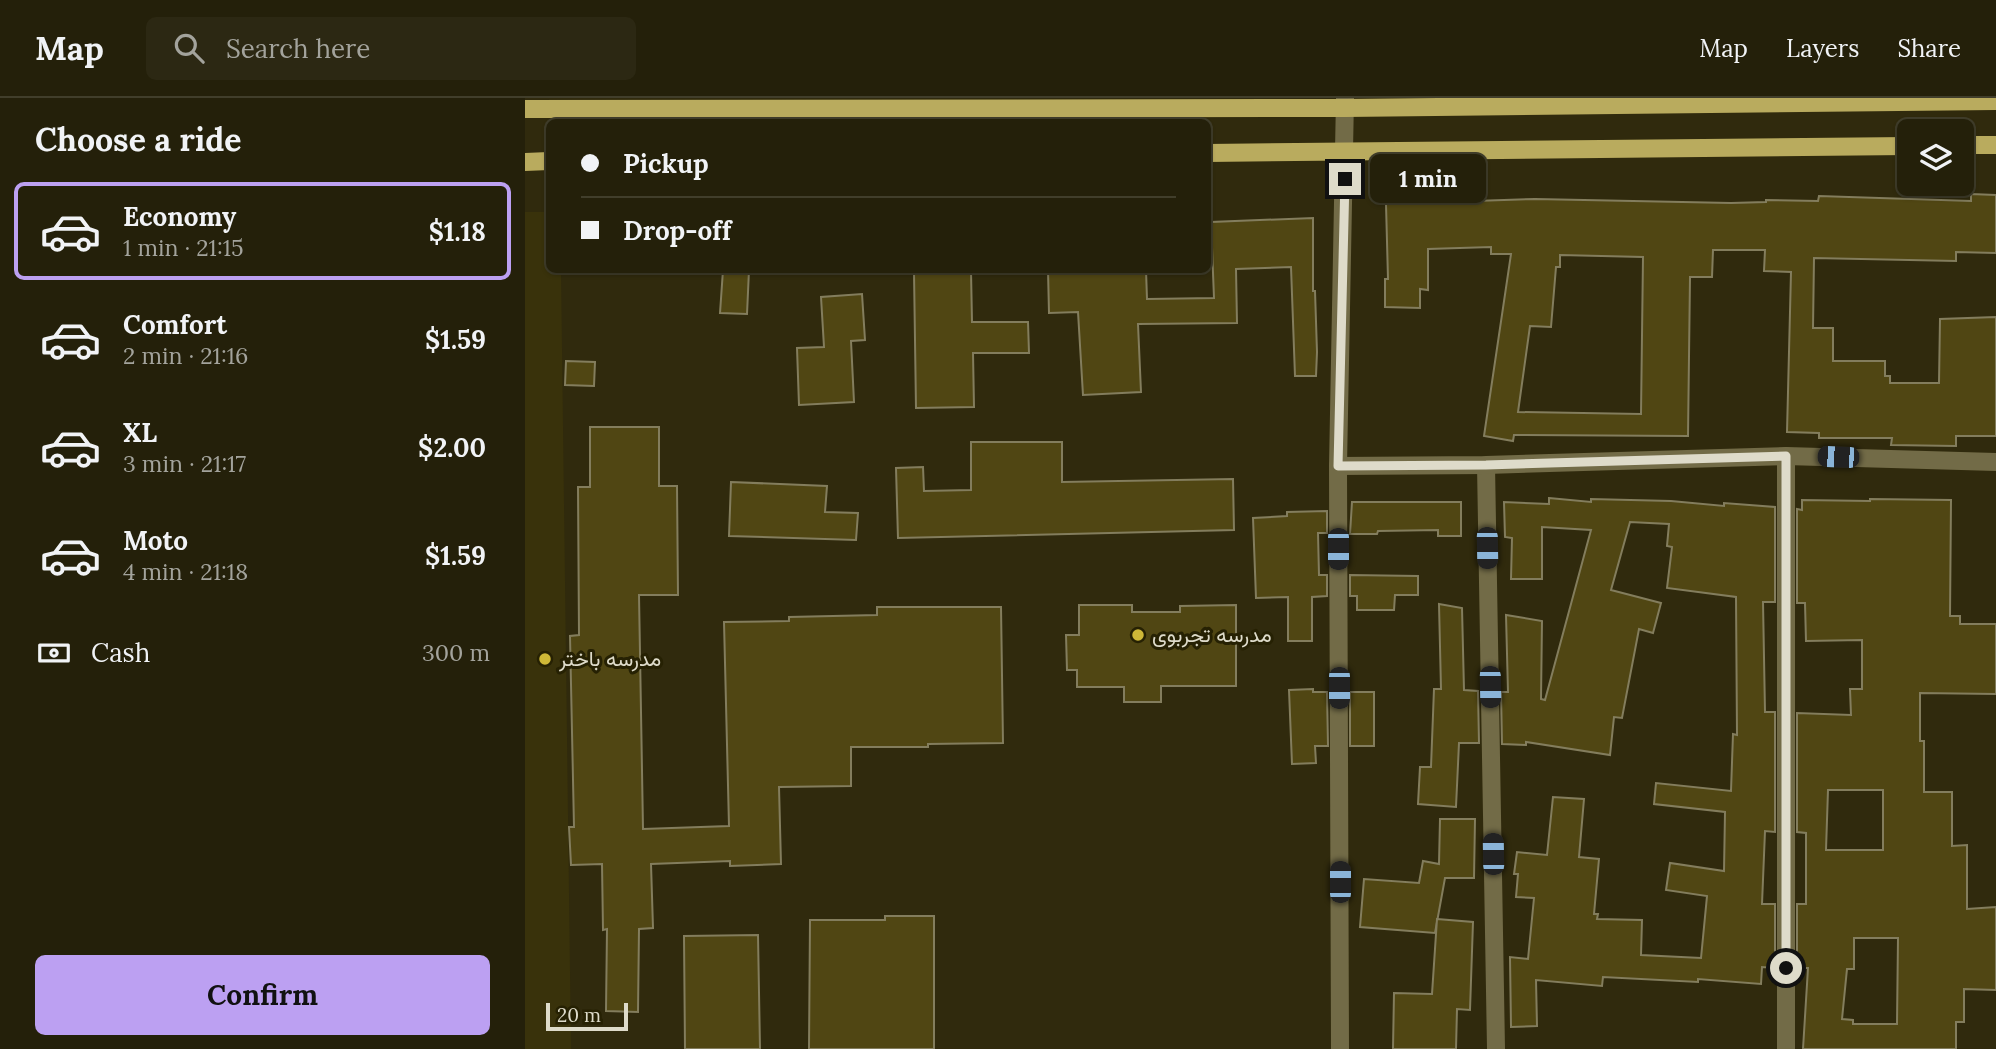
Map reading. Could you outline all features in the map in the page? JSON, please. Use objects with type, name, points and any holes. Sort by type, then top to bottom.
[{"type":"main road","points":[[525,109],[929,103],[1996,101]]},
{"type":"main road","points":[[1974,145],[1996,145]]},
{"type":"main road","points":[[1211,153],[1897,146]]},
{"type":"main road","points":[[525,162],[546,162]]},
{"type":"street","points":[[1340,1049],[1338,466],[1345,103]]},
{"type":"street","points":[[1338,466],[1486,465],[1786,456],[1996,462]]},
{"type":"street","points":[[1786,456],[1786,1049]]},
{"type":"street","points":[[1486,465],[1496,1049]]},
{"type":"shaded area","name":"مدرسه باختر","points":[[525,212],[546,212],[546,273],[561,273],[571,1049],[525,1049]]},
{"type":"building","points":[[1974,194],[1996,195],[1996,253],[1956,252],[1956,261],[1814,258],[1813,328],[1833,328],[1833,361],[1885,361],[1885,376],[1890,376],[1890,383],[1939,383],[1940,319],[1996,317],[1996,436],[1956,436],[1956,446],[1891,445],[1892,438],[1819,438],[1819,433],[1787,432],[1791,272],[1764,271],[1765,250],[1713,250],[1712,277],[1690,277],[1688,436],[1514,435],[1513,441],[1484,436],[1511,254],[1491,254],[1491,247],[1428,249],[1428,290],[1420,289],[1420,308],[1385,307],[1385,279],[1388,279],[1386,204],[1535,199],[1731,203],[1766,200],[1818,201],[1819,196],[1971,201]],"holes":[[[1560,255],[1643,257],[1641,414],[1518,412],[1530,326],[1551,327],[1556,267],[1560,267]]]},
{"type":"building","points":[[1313,218],[1316,376],[1295,376],[1291,267],[1236,269],[1237,323],[1138,324],[1141,392],[1083,395],[1078,312],[1049,313],[1048,273],[1146,273],[1147,299],[1214,298],[1211,222]]},
{"type":"building","points":[[723,273],[749,273],[747,314],[720,313]]},
{"type":"building","points":[[914,273],[971,273],[972,322],[1028,322],[1029,353],[973,353],[974,407],[916,408]]},
{"type":"building","points":[[862,294],[865,340],[851,341],[854,402],[799,405],[797,348],[824,347],[821,297]]},
{"type":"building","points":[[566,361],[595,362],[594,386],[565,385]]},
{"type":"building","points":[[590,427],[659,427],[659,486],[677,486],[678,595],[639,595],[643,829],[729,826],[724,622],[877,615],[877,607],[1001,607],[1003,743],[851,747],[851,786],[779,787],[781,864],[730,866],[730,861],[651,864],[653,928],[639,929],[638,1012],[606,1011],[607,929],[603,930],[602,864],[571,865],[569,827],[574,827],[570,636],[579,635],[578,487],[590,487]]},
{"type":"building","points":[[971,442],[1062,442],[1062,482],[1233,479],[1234,530],[898,538],[896,468],[923,467],[924,491],[971,490]]},
{"type":"building","points":[[731,482],[827,486],[825,512],[858,513],[856,540],[729,536]]},
{"type":"building","points":[[1549,498],[1591,502],[1591,499],[1671,501],[1775,507],[1775,602],[1763,602],[1765,712],[1775,712],[1775,832],[1765,831],[1762,904],[1775,904],[1775,968],[1762,967],[1761,984],[1698,979],[1698,982],[1603,977],[1602,986],[1536,980],[1537,1026],[1511,1027],[1510,957],[1528,959],[1534,898],[1516,897],[1518,874],[1514,874],[1517,852],[1547,855],[1553,797],[1584,799],[1579,857],[1599,859],[1594,914],[1598,914],[1597,919],[1642,920],[1641,955],[1701,958],[1707,896],[1666,890],[1670,863],[1724,871],[1725,812],[1654,804],[1656,783],[1731,791],[1733,734],[1737,735],[1736,597],[1667,588],[1672,547],[1667,546],[1669,524],[1630,522],[1611,590],[1661,603],[1653,633],[1639,629],[1622,718],[1614,717],[1610,755],[1526,742],[1526,745],[1502,744],[1501,692],[1508,692],[1506,615],[1542,621],[1541,699],[1545,700],[1591,530],[1542,527],[1542,579],[1511,579],[1512,538],[1505,537],[1504,502],[1549,504]]},
{"type":"building","points":[[1802,500],[1951,500],[1950,616],[1960,616],[1960,624],[1996,624],[1996,694],[1920,693],[1924,792],[1952,792],[1952,846],[1967,845],[1967,909],[1996,907],[1996,990],[1964,989],[1964,1022],[1956,1022],[1956,1049],[1803,1049],[1808,968],[1797,968],[1797,904],[1806,904],[1806,833],[1797,832],[1797,713],[1851,715],[1850,689],[1862,689],[1862,640],[1806,641],[1805,603],[1797,603],[1797,509],[1802,510]],"holes":[[[1828,790],[1883,790],[1883,850],[1826,850]],[[1854,938],[1898,938],[1897,1024],[1853,1024],[1853,1020],[1842,1019],[1847,969],[1854,969]]]},
{"type":"building","points":[[1352,502],[1461,502],[1461,536],[1438,536],[1438,530],[1350,534]]},
{"type":"building","points":[[1327,511],[1327,533],[1318,533],[1319,575],[1327,575],[1327,596],[1312,597],[1312,641],[1288,641],[1288,597],[1256,598],[1253,518],[1287,516],[1287,512]]},
{"type":"building","points":[[1350,575],[1418,576],[1418,595],[1395,595],[1394,610],[1357,610],[1357,596],[1350,596]]},
{"type":"building","points":[[1439,604],[1462,608],[1464,690],[1478,691],[1479,743],[1459,743],[1456,807],[1418,804],[1420,767],[1431,767],[1434,689],[1441,689]]},
{"type":"building","points":[[1079,605],[1132,605],[1132,612],[1180,612],[1180,606],[1236,605],[1236,686],[1161,686],[1161,702],[1124,702],[1124,687],[1077,687],[1077,670],[1067,670],[1066,635],[1079,635]]},
{"type":"building","points":[[1313,689],[1313,692],[1327,692],[1328,746],[1315,746],[1316,763],[1292,764],[1289,690]]},
{"type":"building","points":[[1350,692],[1374,692],[1374,746],[1350,746]]},
{"type":"building","points":[[1440,819],[1475,819],[1474,878],[1445,878],[1435,933],[1360,927],[1364,879],[1419,883],[1423,861],[1439,864]]},
{"type":"building","points":[[885,916],[934,916],[934,1049],[809,1049],[810,920],[885,920]]},
{"type":"building","points":[[1437,919],[1473,922],[1470,1010],[1457,1009],[1456,1049],[1393,1049],[1394,993],[1432,994]]},
{"type":"building","points":[[758,935],[760,1049],[685,1049],[684,936]]},
{"type":"place","name":"مدرسه تجربوى","points":[[1138,635]]},
{"type":"place","name":"مدرسه باختر","points":[[545,659]]},
{"type":"route","points":[[1345,179],[1338,466],[1486,465],[1786,456],[1786,968]]}]
